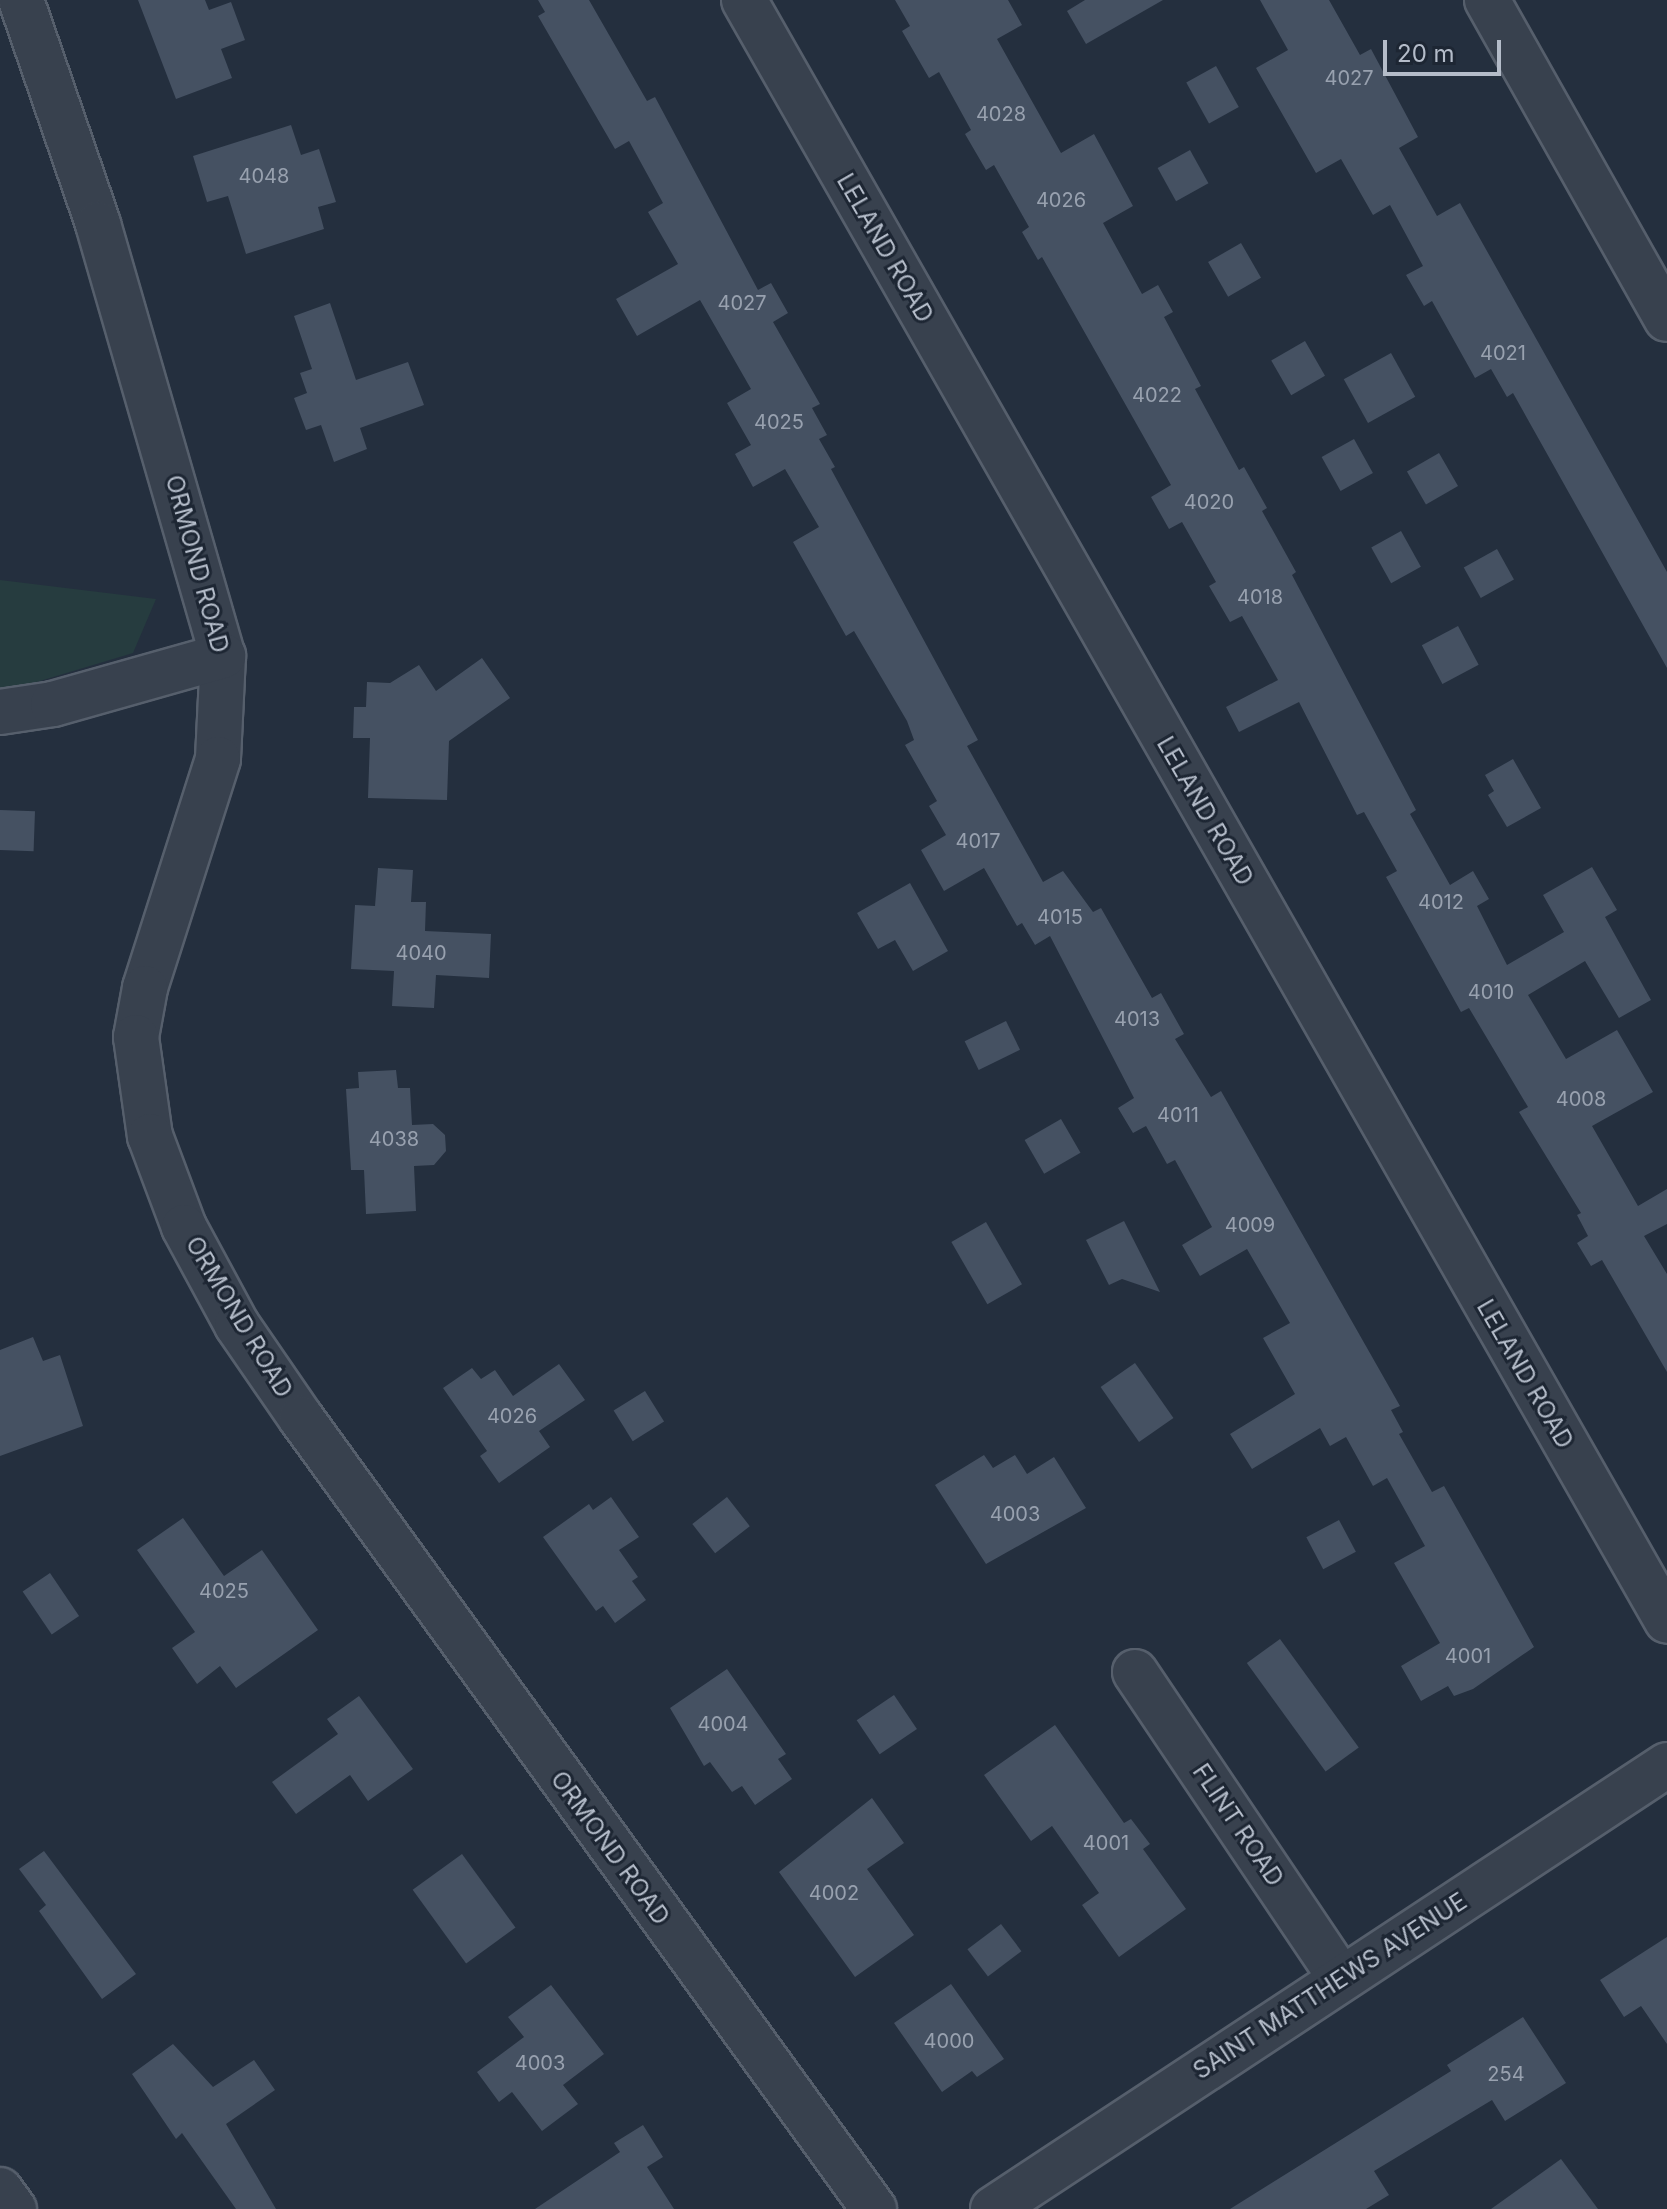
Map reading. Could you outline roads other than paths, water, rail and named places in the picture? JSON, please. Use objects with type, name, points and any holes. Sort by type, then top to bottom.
[{"type":"street","name":"ORMOND ROAD","points":[[21,0],[98,224],[223,656],[218,759],[145,988],[136,1037],[150,1136],[184,1227],[237,1325],[301,1418],[874,2209]]},
{"type":"street","name":"LELAND ROAD","points":[[744,0],[1667,1621]]},
{"type":"street","points":[[1487,0],[1667,319]]},
{"type":"street","points":[[0,712],[53,704],[223,656]]},
{"type":"street","name":"FLINT ROAD","points":[[1135,1672],[1341,1978]]},
{"type":"street","name":"SAINT MATTHEWS AVENUE","points":[[993,2209],[1667,1765]]},
{"type":"street","points":[[0,2190],[14,2209]]}]
